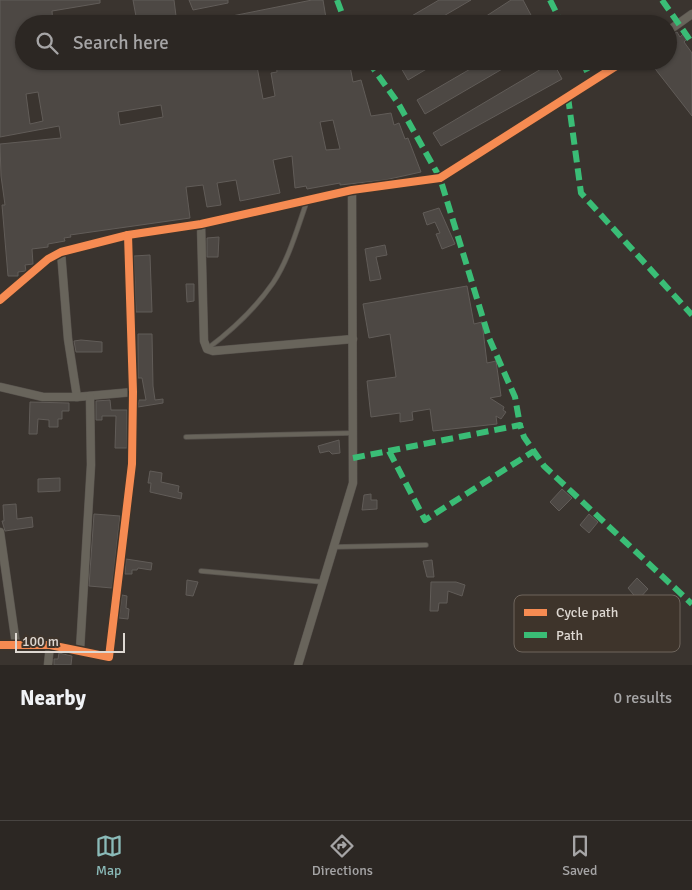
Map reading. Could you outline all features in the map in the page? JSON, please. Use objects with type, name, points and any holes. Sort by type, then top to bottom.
[{"type":"street","points":[[677,25],[692,14]]},
{"type":"street","points":[[0,300],[48,259],[61,252],[128,235],[201,224],[352,190],[440,178],[610,70]]},
{"type":"street","points":[[298,665],[353,484],[352,190]]},
{"type":"street","points":[[201,224],[204,341],[207,348],[213,351],[353,339]]},
{"type":"street","points":[[0,645],[50,645],[109,657],[128,512],[132,464],[133,392],[128,235]]},
{"type":"street","points":[[61,252],[68,339],[77,397]]},
{"type":"street","points":[[0,387],[43,397],[77,397],[133,392]]},
{"type":"street","points":[[80,650],[91,465],[90,396]]},
{"type":"street","points":[[0,532],[16,644]]},
{"type":"street","points":[[48,665],[50,645]]},
{"type":"lane","points":[[207,348],[228,334],[273,283],[288,254],[308,199]]},
{"type":"lane","points":[[186,436],[354,433]]},
{"type":"lane","points":[[333,547],[426,545]]},
{"type":"lane","points":[[201,571],[322,582]]},
{"type":"building","points":[[0,0],[100,0],[100,3],[52,11],[52,15],[15,15],[15,70],[258,70],[263,99],[275,96],[271,73],[277,72],[277,70],[351,70],[353,82],[361,80],[371,116],[391,113],[394,125],[399,123],[405,139],[408,138],[421,172],[385,180],[340,185],[340,183],[307,189],[306,186],[295,188],[292,156],[273,160],[280,193],[240,201],[236,180],[217,183],[221,205],[207,207],[203,185],[186,187],[190,218],[70,235],[71,237],[64,238],[65,241],[48,244],[48,247],[32,249],[33,264],[25,265],[26,271],[18,272],[18,276],[8,276],[2,205],[5,205],[1,176],[0,144],[61,138],[59,126],[0,137]],"holes":[[[38,92],[43,121],[30,124],[26,94]],[[161,105],[163,117],[120,125],[118,112]],[[333,120],[340,149],[326,150],[320,122]]]},
{"type":"building","points":[[133,0],[174,0],[176,15],[136,15]]},
{"type":"building","points":[[189,0],[228,0],[228,3],[193,10]]},
{"type":"building","points":[[312,0],[323,0],[326,15],[237,15]]},
{"type":"building","points":[[439,0],[471,0],[445,15],[413,15]]},
{"type":"building","points":[[511,0],[523,0],[531,15],[488,15]]},
{"type":"building","points":[[677,32],[680,37],[683,34],[687,39],[684,42],[692,53],[692,116],[656,70],[677,70]]},
{"type":"building","points":[[402,70],[425,70],[408,80]]},
{"type":"building","points":[[469,70],[501,70],[425,114],[417,100]]},
{"type":"building","points":[[539,70],[557,70],[562,79],[441,146],[433,133]]},
{"type":"building","points":[[439,208],[455,244],[442,249],[436,234],[440,233],[435,222],[427,225],[423,213]]},
{"type":"building","points":[[219,237],[218,257],[207,257],[207,238]]},
{"type":"building","points":[[385,245],[387,255],[376,257],[381,279],[370,281],[365,249]]},
{"type":"building","points":[[150,255],[152,312],[136,312],[134,256]]},
{"type":"building","points":[[186,284],[194,284],[194,301],[187,302]]},
{"type":"building","points":[[467,286],[474,324],[482,322],[487,363],[496,361],[501,396],[490,398],[504,407],[503,410],[506,412],[501,419],[496,416],[497,424],[433,431],[430,409],[412,412],[413,420],[400,422],[400,413],[371,417],[367,381],[396,377],[390,334],[369,338],[363,304]]},
{"type":"building","points":[[138,334],[152,334],[155,400],[163,399],[163,403],[138,407],[139,400],[146,400],[142,378],[138,378]]},
{"type":"building","points":[[74,341],[102,342],[102,352],[76,352]]},
{"type":"building","points":[[110,400],[111,410],[127,410],[127,448],[115,448],[116,416],[102,416],[102,420],[96,420],[96,401]]},
{"type":"building","points":[[30,402],[69,403],[69,411],[62,411],[62,419],[58,419],[58,427],[49,427],[49,420],[38,419],[37,434],[29,434]]},
{"type":"building","points":[[339,440],[340,453],[332,454],[329,451],[320,453],[318,446]]},
{"type":"building","points":[[150,471],[162,473],[161,482],[179,486],[178,492],[182,493],[181,499],[150,492],[151,483],[148,483]]},
{"type":"building","points":[[60,478],[60,491],[38,492],[38,479]]},
{"type":"building","points":[[562,489],[572,498],[559,511],[550,502]]},
{"type":"building","points":[[371,494],[371,500],[377,500],[377,509],[362,510],[364,495]]},
{"type":"building","points":[[16,504],[17,519],[32,517],[33,527],[5,531],[2,521],[4,521],[3,505]]},
{"type":"building","points":[[94,514],[120,516],[112,588],[89,586]]},
{"type":"building","points":[[589,514],[598,522],[589,533],[580,525]]},
{"type":"building","points":[[126,559],[152,563],[151,570],[138,568],[137,570],[132,570],[132,574],[125,574]]},
{"type":"building","points":[[432,560],[434,577],[427,577],[423,561]]},
{"type":"building","points":[[637,578],[648,589],[643,595],[634,595],[628,588]]},
{"type":"building","points":[[187,580],[198,582],[193,596],[186,595]]},
{"type":"building","points":[[431,582],[456,582],[465,585],[462,596],[448,591],[447,603],[439,603],[438,611],[430,611]]},
{"type":"building","points":[[122,595],[127,596],[126,608],[129,609],[128,619],[119,618]]},
{"type":"building","points":[[59,653],[72,656],[71,665],[54,665],[54,659],[58,659]]},
{"type":"marked path","points":[[337,0],[343,15]]},
{"type":"marked path","points":[[550,0],[558,15]]},
{"type":"marked path","points":[[662,0],[672,15]]},
{"type":"marked path","points":[[677,22],[692,43]]},
{"type":"marked path","points":[[374,70],[398,103],[440,178],[489,338],[515,397],[520,425]]},
{"type":"marked path","points":[[586,70],[592,82]]},
{"type":"marked path","points":[[568,97],[581,193],[692,315]]},
{"type":"marked path","points":[[353,458],[520,425],[524,437],[544,466],[692,604]]},
{"type":"marked path","points":[[389,451],[425,520],[534,451]]},
{"type":"cycle path","points":[[0,300],[48,259],[61,252],[128,235],[201,224],[352,190],[440,178],[610,70]]},
{"type":"cycle path","points":[[0,645],[50,645],[109,657],[132,464],[133,392],[128,235]]}]
